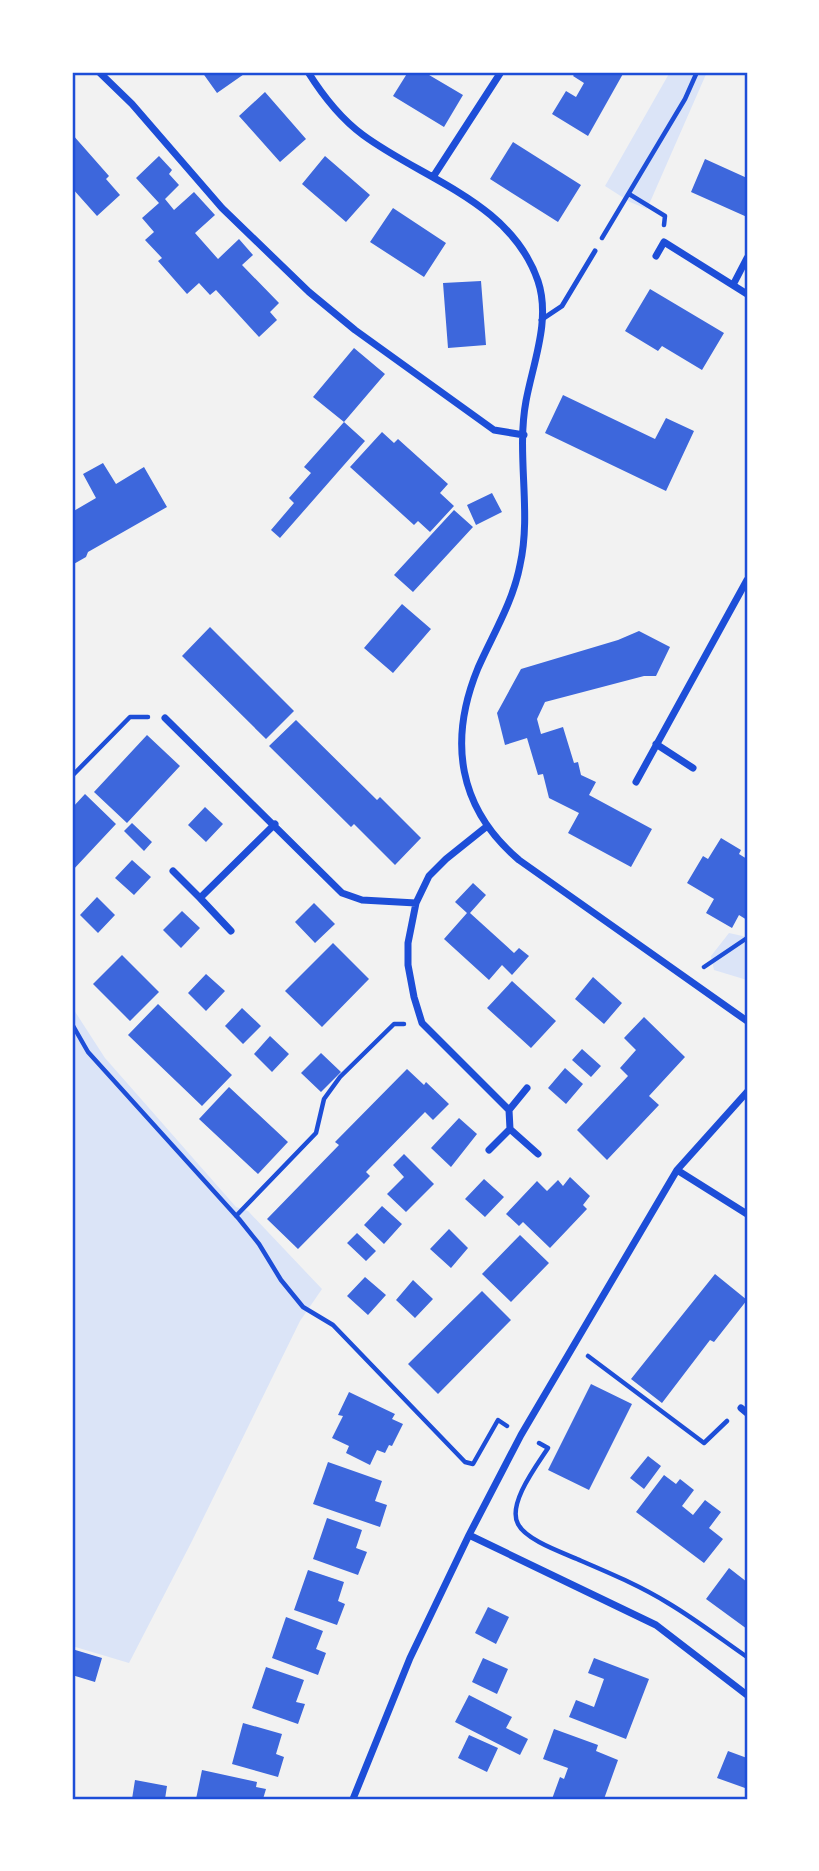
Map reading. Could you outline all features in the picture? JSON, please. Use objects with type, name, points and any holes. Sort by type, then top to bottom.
[{"type":"street","points":[[99,72],[132,104],[222,208],[309,292],[355,330],[494,430],[524,435]]},
{"type":"street","points":[[307,72],[327,102],[363,135],[498,220],[517,240],[531,263],[539,284],[541,320],[526,404],[524,540],[520,565],[511,600],[478,670],[463,722],[464,776],[473,803],[486,827],[519,860],[747,1021]]},
{"type":"street","points":[[433,177],[501,72]]},
{"type":"street","points":[[656,256],[664,242],[747,294]]},
{"type":"street","points":[[733,285],[747,258]]},
{"type":"street","points":[[636,782],[747,580]]},
{"type":"street","points":[[166,718],[342,893],[362,900],[416,903]]},
{"type":"street","points":[[656,744],[694,768]]},
{"type":"street","points":[[200,898],[275,824]]},
{"type":"street","points":[[486,827],[429,876],[416,903],[408,943],[408,965],[422,1023],[509,1110],[510,1129],[538,1154]]},
{"type":"street","points":[[173,871],[230,931]]},
{"type":"street","points":[[509,1110],[527,1088]]},
{"type":"street","points":[[354,1799],[410,1658],[521,1435],[677,1170],[747,1092]]},
{"type":"street","points":[[489,1150],[510,1129]]},
{"type":"street","points":[[677,1170],[747,1214]]},
{"type":"street","points":[[469,1535],[656,1625],[747,1695]]},
{"type":"lane","points":[[541,320],[562,306],[595,251]]},
{"type":"path","points":[[595,251],[685,99],[697,72]]},
{"type":"path","points":[[629,194],[665,216],[664,242]]},
{"type":"path","points":[[72,776],[130,717],[166,718]]},
{"type":"path","points":[[687,978],[747,939]]},
{"type":"path","points":[[236,1216],[316,1133],[324,1099],[340,1077],[394,1024],[422,1023]]},
{"type":"path","points":[[72,1024],[88,1052],[259,1244],[281,1280],[303,1307],[333,1325],[465,1462],[473,1464],[498,1420],[548,1448],[517,1502],[515,1516],[518,1526],[543,1545],[669,1603],[747,1657]]},
{"type":"path","points":[[574,1345],[704,1443],[744,1411]]},
{"type":"shaded area","points":[[670,72],[707,72],[647,209],[605,186]]},
{"type":"shaded area","points":[[729,933],[747,937],[747,980],[714,970],[711,956]]},
{"type":"shaded area","points":[[72,1007],[105,1058],[236,1207],[248,1211],[322,1289],[300,1321],[129,1663],[72,1646]]},
{"type":"building","points":[[202,72],[247,72],[217,93]]},
{"type":"building","points":[[408,72],[424,72],[463,95],[444,127],[393,96]]},
{"type":"building","points":[[576,72],[624,72],[588,136],[552,114],[566,91],[576,97],[584,83],[573,76]]},
{"type":"building","points":[[265,92],[306,139],[280,162],[239,116]]},
{"type":"building","points":[[72,134],[109,176],[106,179],[120,195],[97,216],[72,188]]},
{"type":"building","points":[[513,142],[581,185],[558,222],[490,179]]},
{"type":"building","points":[[159,156],[172,170],[169,174],[179,185],[165,199],[174,210],[194,192],[215,215],[195,233],[218,259],[239,239],[253,255],[242,265],[279,303],[270,312],[277,320],[259,337],[216,290],[210,295],[199,283],[187,294],[158,261],[162,258],[145,240],[154,232],[142,218],[159,203],[136,178]]},
{"type":"building","points":[[325,156],[370,195],[346,222],[302,184]]},
{"type":"building","points":[[705,159],[747,178],[747,217],[691,192]]},
{"type":"building","points":[[393,208],[446,243],[424,277],[370,242]]},
{"type":"building","points":[[481,281],[486,345],[448,348],[443,283]]},
{"type":"building","points":[[650,289],[724,333],[702,370],[662,346],[658,351],[625,331]]},
{"type":"building","points":[[354,348],[385,374],[344,422],[313,397]]},
{"type":"building","points":[[563,395],[655,439],[666,418],[694,431],[666,491],[545,433]]},
{"type":"building","points":[[344,422],[365,441],[280,538],[271,530],[294,503],[289,498],[311,473],[304,467]]},
{"type":"building","points":[[382,432],[394,443],[398,439],[448,484],[440,493],[454,506],[430,532],[418,521],[414,525],[350,467]]},
{"type":"building","points":[[103,463],[116,484],[144,467],[167,507],[88,552],[86,557],[72,565],[72,512],[96,498],[83,474]]},
{"type":"building","points":[[492,493],[502,512],[476,525],[467,505]]},
{"type":"building","points":[[454,510],[473,527],[413,592],[394,575]]},
{"type":"building","points":[[402,604],[431,629],[393,673],[364,648]]},
{"type":"building","points":[[210,627],[294,711],[266,739],[182,656]]},
{"type":"building","points":[[639,631],[670,647],[656,676],[644,676],[545,702],[537,719],[541,734],[563,727],[574,763],[578,762],[581,775],[596,782],[589,795],[652,829],[631,867],[568,833],[579,813],[549,798],[543,774],[538,775],[527,738],[505,745],[497,713],[521,669],[618,640]]},
{"type":"building","points":[[296,720],[377,800],[380,797],[421,838],[395,865],[354,824],[351,827],[269,746]]},
{"type":"building","points":[[147,735],[180,766],[127,823],[94,792]]},
{"type":"building","points":[[85,794],[116,824],[72,871],[72,808]]},
{"type":"building","points":[[205,807],[223,824],[206,842],[188,825]]},
{"type":"building","points":[[132,823],[152,842],[144,851],[124,831]]},
{"type":"building","points":[[721,838],[741,850],[739,854],[747,859],[747,920],[739,915],[732,928],[706,913],[714,899],[687,883],[703,856],[708,859]]},
{"type":"building","points":[[132,860],[151,877],[134,895],[115,878]]},
{"type":"building","points":[[473,883],[486,895],[470,913],[514,953],[519,948],[529,956],[512,975],[502,965],[489,980],[444,939],[467,913],[455,902]]},
{"type":"building","points":[[97,897],[115,915],[98,933],[80,915]]},
{"type":"building","points":[[314,903],[335,924],[315,943],[295,922]]},
{"type":"building","points":[[182,911],[200,928],[181,948],[163,930]]},
{"type":"building","points":[[333,943],[369,979],[322,1027],[285,991]]},
{"type":"building","points":[[122,955],[159,992],[130,1021],[93,984]]},
{"type":"building","points":[[206,974],[225,991],[206,1011],[188,993]]},
{"type":"building","points":[[593,977],[622,1003],[604,1024],[575,999]]},
{"type":"building","points":[[512,981],[556,1021],[531,1048],[487,1008]]},
{"type":"building","points":[[158,1004],[232,1075],[202,1106],[128,1035]]},
{"type":"building","points":[[242,1008],[261,1026],[243,1044],[225,1026]]},
{"type":"building","points":[[644,1017],[685,1057],[649,1096],[659,1105],[607,1160],[577,1130],[628,1076],[620,1068],[636,1050],[624,1038]]},
{"type":"building","points":[[270,1036],[289,1054],[272,1072],[254,1054]]},
{"type":"building","points":[[582,1049],[601,1066],[591,1077],[572,1060]]},
{"type":"building","points":[[321,1053],[341,1072],[321,1092],[301,1073]]},
{"type":"building","points":[[565,1068],[583,1084],[566,1104],[548,1088]]},
{"type":"building","points":[[407,1069],[424,1085],[426,1082],[449,1104],[433,1120],[425,1112],[366,1172],[370,1176],[298,1249],[267,1219],[339,1145],[335,1142]]},
{"type":"building","points":[[229,1087],[288,1142],[258,1174],[199,1119]]},
{"type":"building","points":[[459,1118],[477,1134],[451,1167],[431,1148]]},
{"type":"building","points":[[404,1154],[434,1184],[406,1212],[387,1194],[404,1177],[393,1165]]},
{"type":"building","points":[[570,1177],[590,1196],[583,1205],[587,1209],[550,1248],[523,1222],[519,1226],[506,1214],[537,1181],[547,1191],[558,1180],[563,1186]]},
{"type":"building","points":[[484,1179],[504,1197],[485,1217],[465,1199]]},
{"type":"building","points":[[382,1206],[402,1224],[384,1244],[364,1225]]},
{"type":"building","points":[[449,1229],[468,1248],[451,1268],[430,1249]]},
{"type":"building","points":[[357,1233],[376,1251],[366,1261],[347,1243]]},
{"type":"building","points":[[520,1235],[549,1263],[511,1302],[482,1274]]},
{"type":"building","points":[[715,1274],[747,1300],[714,1342],[710,1340],[662,1403],[631,1379]]},
{"type":"building","points":[[365,1277],[386,1295],[368,1315],[347,1296]]},
{"type":"building","points":[[413,1280],[433,1299],[415,1318],[396,1300]]},
{"type":"building","points":[[482,1291],[511,1320],[438,1394],[408,1364]]},
{"type":"building","points":[[591,1384],[632,1404],[589,1490],[548,1470]]},
{"type":"building","points":[[349,1392],[395,1414],[392,1419],[403,1424],[392,1446],[389,1445],[385,1453],[377,1450],[370,1465],[346,1453],[349,1446],[332,1438],[343,1416],[338,1415]]},
{"type":"building","points":[[648,1456],[661,1466],[644,1489],[630,1478]]},
{"type":"building","points":[[328,1462],[382,1481],[375,1501],[387,1505],[380,1527],[313,1504]]},
{"type":"building","points":[[664,1475],[676,1484],[680,1479],[694,1490],[682,1506],[693,1515],[705,1500],[721,1512],[709,1528],[723,1539],[704,1563],[636,1512]]},
{"type":"building","points":[[327,1518],[362,1530],[356,1548],[367,1552],[358,1575],[313,1559]]},
{"type":"building","points":[[729,1568],[747,1582],[747,1629],[706,1599]]},
{"type":"building","points":[[308,1570],[344,1582],[338,1601],[345,1604],[337,1625],[294,1610]]},
{"type":"building","points":[[488,1607],[509,1617],[496,1644],[475,1633]]},
{"type":"building","points":[[286,1617],[323,1631],[316,1649],[326,1653],[318,1675],[272,1658]]},
{"type":"building","points":[[72,1649],[102,1658],[95,1682],[72,1675]]},
{"type":"building","points":[[483,1658],[508,1669],[497,1694],[472,1682]]},
{"type":"building","points":[[594,1658],[649,1679],[626,1739],[569,1717],[576,1700],[594,1707],[604,1679],[588,1673]]},
{"type":"building","points":[[266,1667],[304,1680],[296,1702],[305,1704],[298,1724],[252,1708]]},
{"type":"building","points":[[469,1695],[512,1717],[506,1728],[528,1739],[520,1755],[455,1722]]},
{"type":"building","points":[[243,1723],[282,1734],[276,1754],[284,1757],[278,1777],[232,1764]]},
{"type":"building","points":[[554,1729],[598,1745],[596,1751],[618,1760],[604,1799],[552,1799],[560,1777],[564,1779],[568,1768],[543,1759]]},
{"type":"building","points":[[469,1735],[498,1748],[487,1772],[458,1758]]},
{"type":"building","points":[[728,1751],[747,1758],[745,1788],[717,1778]]},
{"type":"building","points":[[202,1770],[257,1782],[256,1787],[266,1789],[263,1799],[196,1799]]},
{"type":"building","points":[[135,1780],[167,1786],[165,1799],[132,1799]]}]
